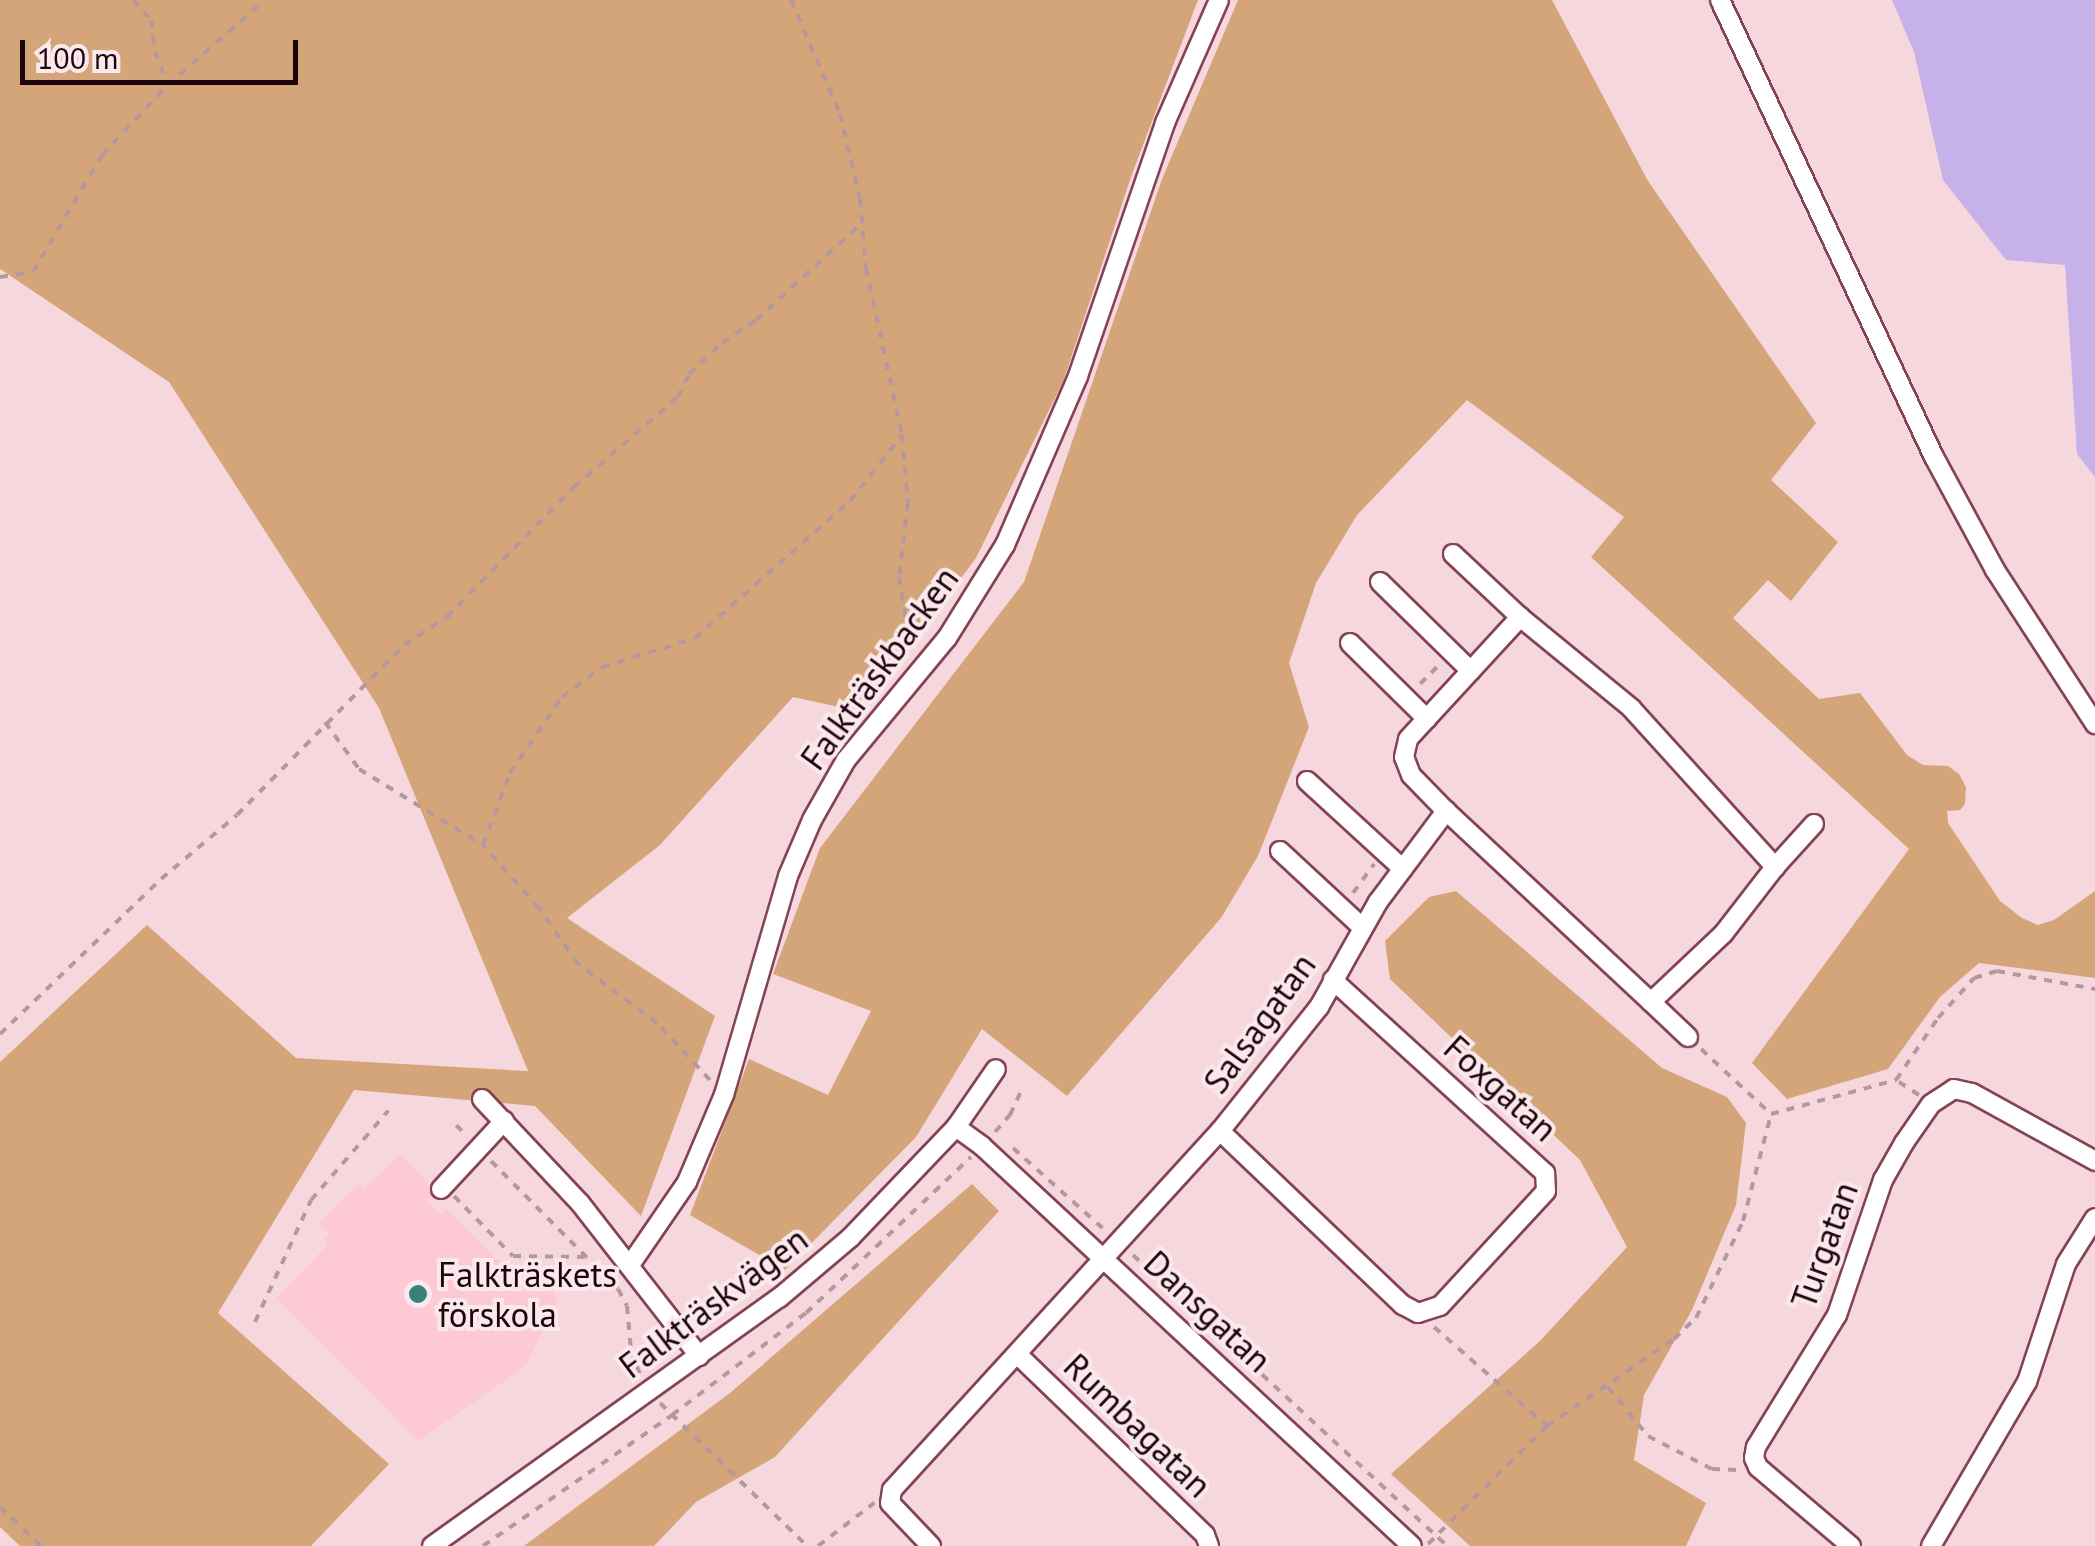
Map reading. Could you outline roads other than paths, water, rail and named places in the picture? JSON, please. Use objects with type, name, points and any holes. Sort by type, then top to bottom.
[{"type":"street","name":"Falkträskbacken","points":[[630,1265],[687,1182],[724,1095],[788,876],[812,820],[846,760],[918,674],[977,592],[1028,494],[1078,376],[1165,122],[1219,0]]},
{"type":"street","points":[[1720,0],[1934,457],[1995,570],[2095,724]]},
{"type":"street","points":[[1453,554],[1520,617],[1631,708],[1775,868]]},
{"type":"street","points":[[1380,582],[1471,670]]},
{"type":"street","points":[[1520,617],[1408,739],[1404,758],[1410,775],[1688,1037]]},
{"type":"street","points":[[1350,644],[1426,719]]},
{"type":"street","points":[[1307,782],[1404,869]]},
{"type":"street","name":"Salsagatan","points":[[1101,1256],[1220,1131],[1319,1008],[1362,928],[1446,811]]},
{"type":"street","points":[[1652,1002],[1723,934],[1814,824]]},
{"type":"street","points":[[1280,851],[1362,928]]},
{"type":"street","name":"Foxgatan","points":[[1220,1131],[1402,1305],[1418,1313],[1440,1306],[1546,1191],[1546,1173],[1334,980]]},
{"type":"street","name":"Falkträskvägen","points":[[432,1546],[699,1356],[850,1238],[956,1127],[996,1069]]},
{"type":"street","name":"Turgatan","points":[[1852,1546],[1758,1468],[1754,1458],[1756,1448],[1837,1316],[1883,1180],[1931,1104],[1954,1089],[1972,1093],[2095,1160]]},
{"type":"street","points":[[482,1099],[630,1265],[699,1356]]},
{"type":"street","points":[[442,1187],[504,1121]]},
{"type":"street","name":"Dansgatan","points":[[956,1127],[982,1146],[1412,1546]]},
{"type":"street","points":[[1930,1546],[2027,1382],[2066,1264],[2095,1218]]},
{"type":"street","name":"Rumbagatan","points":[[932,1546],[890,1503],[892,1490],[1018,1354],[1101,1256]]},
{"type":"street","name":"Rumbagatan","points":[[1018,1354],[1205,1535],[1209,1546]]},
{"type":"place","name":"Falkträskets förskola","points":[[418,1294]]}]
